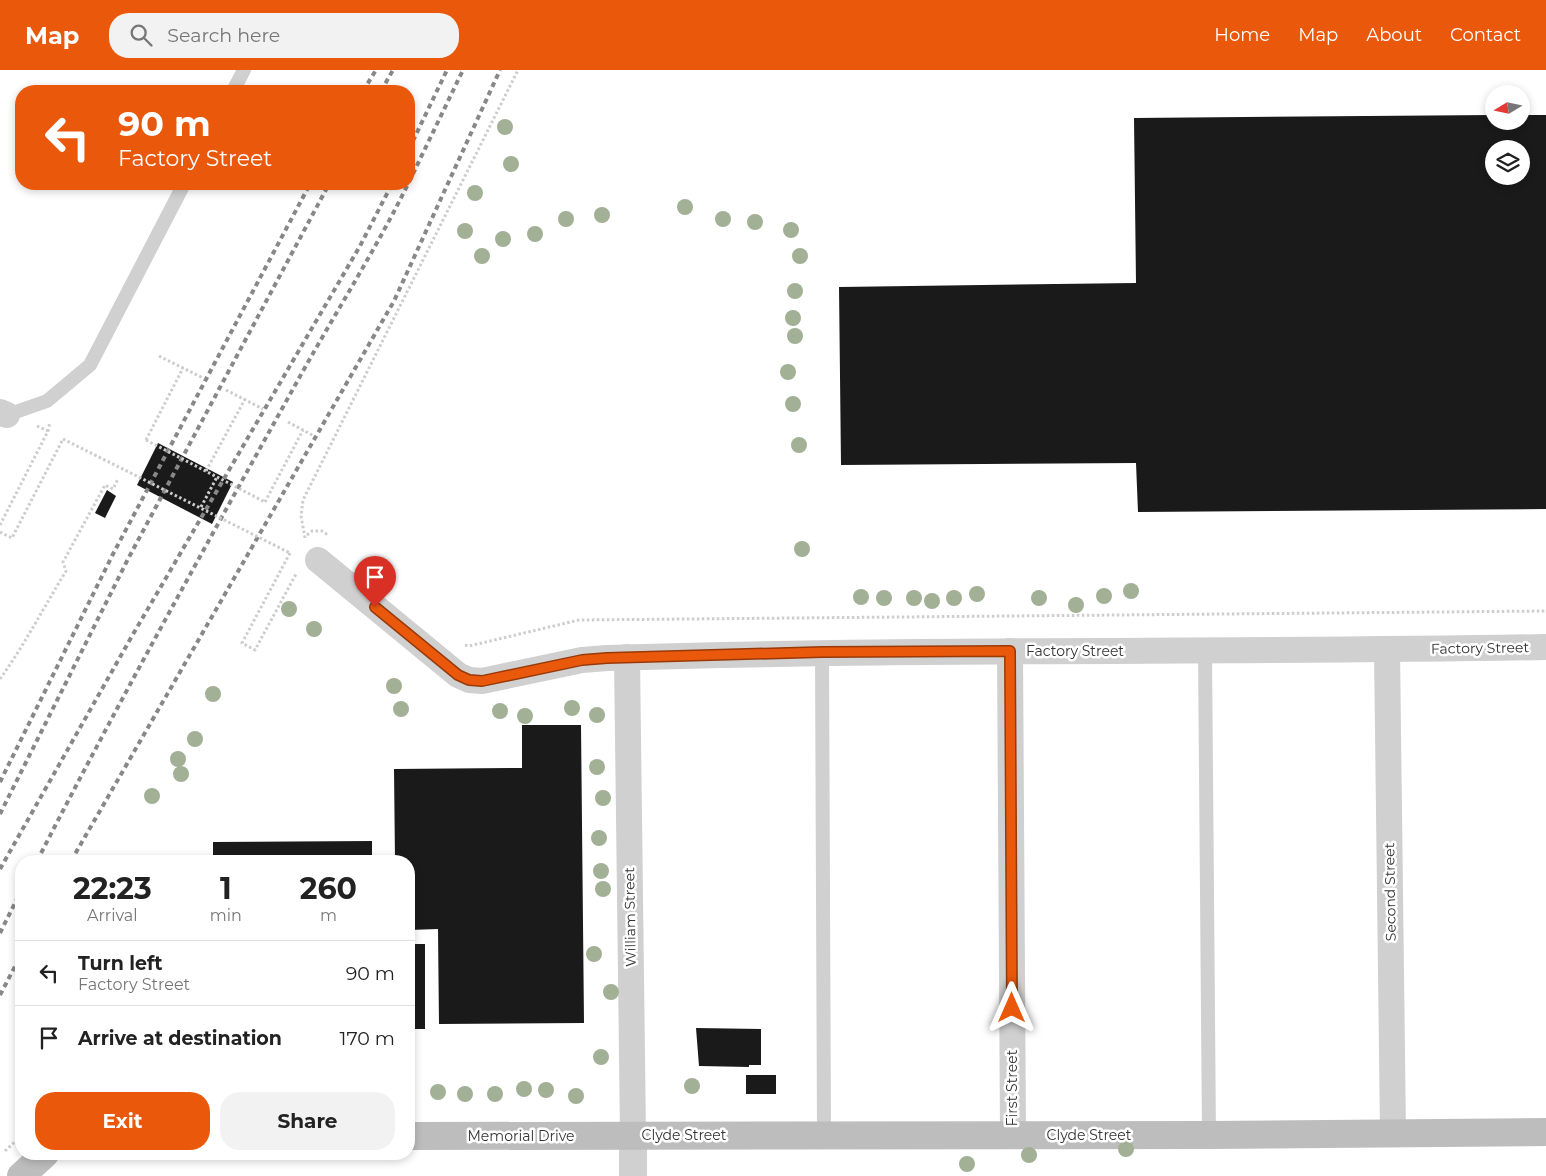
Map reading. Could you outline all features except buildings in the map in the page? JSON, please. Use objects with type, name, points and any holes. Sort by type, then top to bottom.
[{"type":"main road","name":"Clyde Street","points":[[632,1135],[1209,1135],[1546,1132]]},
{"type":"main road","name":"Memorial Drive","points":[[415,1136],[632,1135]]},
{"type":"main road","points":[[22,1176],[39,1160]]},
{"type":"street","name":"Factory Street","points":[[307,558],[446,666],[469,680],[494,679],[582,660],[627,657],[822,652],[1387,650],[1546,647]]},
{"type":"street","name":"Second Street","points":[[1387,650],[1393,1133]]},
{"type":"street","name":"First Street","points":[[1010,651],[1012,1134]]},
{"type":"street","name":"William Street","points":[[627,657],[633,1176]]},
{"type":"lane","points":[[235,85],[244,70]]},
{"type":"lane","points":[[4,413],[47,402],[90,366],[181,190]]},
{"type":"lane","points":[[1205,651],[1209,1135]]},
{"type":"lane","points":[[822,652],[824,1135]]},
{"type":"path","points":[[0,532],[12,538],[63,440],[290,553],[242,643],[255,650],[307,558],[301,516],[303,500],[518,70]]},
{"type":"path","points":[[159,356],[203,378]]},
{"type":"path","points":[[183,368],[146,440],[265,502],[303,430]]},
{"type":"path","points":[[226,390],[263,409]]},
{"type":"path","points":[[206,471],[245,399]]},
{"type":"path","points":[[288,422],[314,436]]},
{"type":"path","points":[[0,525],[48,430]]},
{"type":"path","points":[[201,508],[217,477]]},
{"type":"path","points":[[0,679],[26,643],[35,623],[66,571],[64,562],[105,484],[114,489],[118,479]]},
{"type":"path","points":[[305,537],[312,530],[322,530],[330,536]]},
{"type":"path","points":[[462,644],[469,646],[579,620],[1546,611]]},
{"type":"railway","points":[[367,85],[376,70]]},
{"type":"railway","points":[[384,85],[393,70]]},
{"type":"railway","points":[[415,137],[447,70]]},
{"type":"railway","points":[[415,170],[463,70]]},
{"type":"railway","points":[[74,855],[394,301],[500,70]]},
{"type":"railway","points":[[0,782],[113,554],[307,190]]},
{"type":"railway","points":[[0,814],[128,559],[326,190]]},
{"type":"railway","points":[[0,869],[132,636],[360,246],[389,190]]},
{"type":"railway","points":[[40,855],[165,620],[405,190]]},
{"type":"railway","points":[[0,933],[15,903]]},
{"type":"railway","points":[[0,995],[15,966]]},
{"type":"route","points":[[375,607],[458,675],[469,680],[482,681],[582,660],[607,658],[822,652],[1010,651],[1012,1008]]}]
